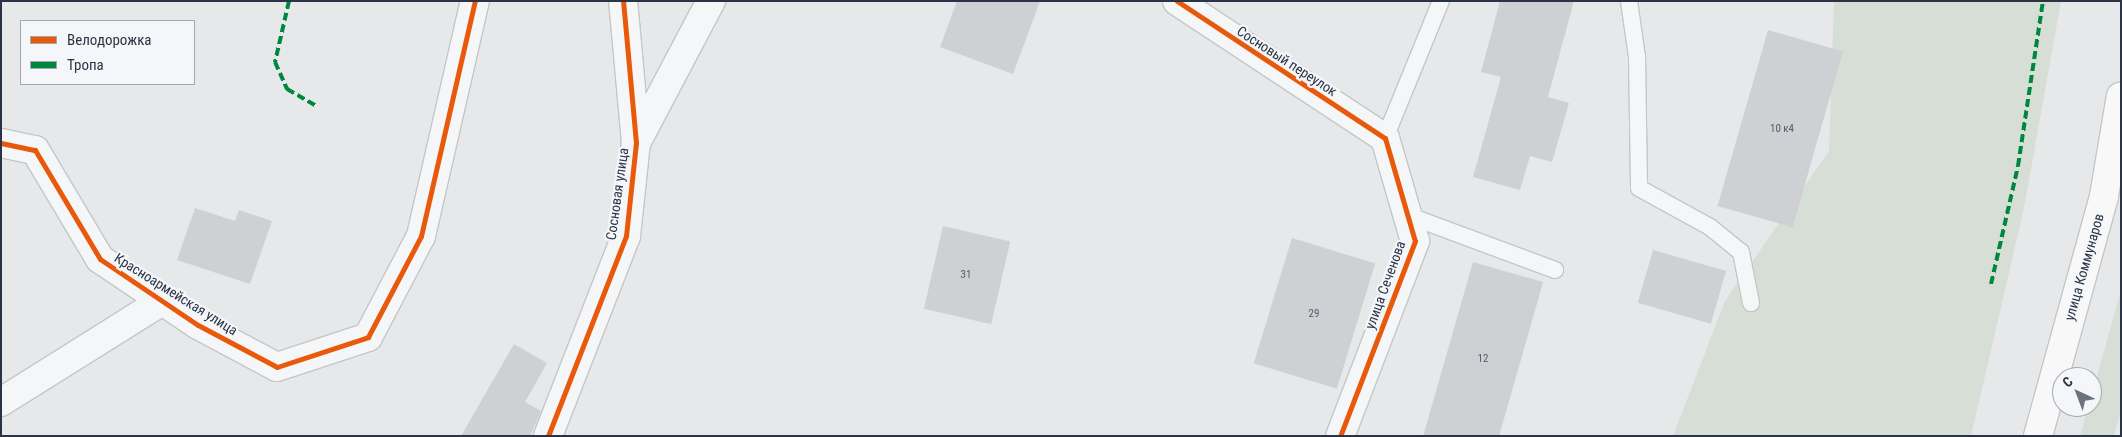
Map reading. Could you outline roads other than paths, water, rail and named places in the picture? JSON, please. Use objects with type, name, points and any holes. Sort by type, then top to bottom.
[{"type":"main road","name":"улица Коммунаров","points":[[2038,436],[2104,196],[2121,96]]},
{"type":"street","name":"Красноармейская улица","points":[[1,143],[35,150],[100,259],[198,325],[277,367],[368,337],[421,236],[475,1]]},
{"type":"street","name":"Сосновая улица","points":[[548,436],[626,236],[636,143],[623,1]]},
{"type":"street","points":[[636,143],[711,1]]},
{"type":"street","name":"Сосновый переулок","points":[[1177,1],[1386,138]]},
{"type":"street","name":"улица Сеченова","points":[[1340,436],[1414,241],[1386,138]]},
{"type":"street","name":"Красноармейская улица","points":[[1,402],[162,301]]},
{"type":"lane","points":[[1386,138],[1441,1]]},
{"type":"lane","points":[[1629,1],[1636,57],[1639,188],[1710,227],[1741,252],[1751,303]]},
{"type":"lane","points":[[1407,215],[1555,270]]}]
